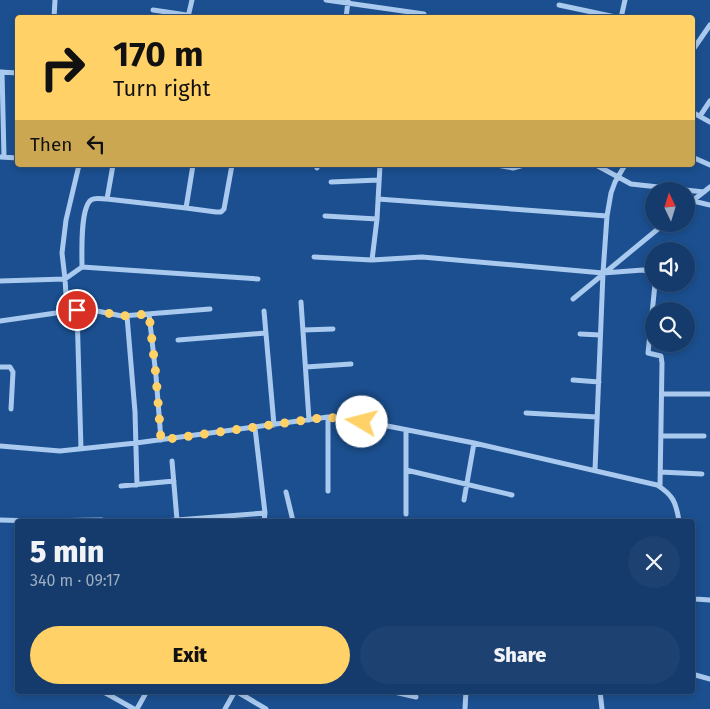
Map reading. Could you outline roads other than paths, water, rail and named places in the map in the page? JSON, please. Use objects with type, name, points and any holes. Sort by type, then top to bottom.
[{"type":"street","points":[[54,15],[56,0]]},
{"type":"street","points":[[188,15],[192,0]]},
{"type":"street","points":[[326,0],[424,14]]},
{"type":"street","points":[[621,15],[625,0]]},
{"type":"street","points":[[346,15],[348,2]]},
{"type":"street","points":[[559,5],[606,15]]},
{"type":"street","points":[[153,10],[182,15]]},
{"type":"street","points":[[695,47],[710,25]]},
{"type":"street","points":[[15,73],[1,72],[2,157],[15,158]]},
{"type":"street","points":[[700,116],[710,101]]},
{"type":"street","points":[[695,114],[710,122]]},
{"type":"street","points":[[695,158],[710,165]]},
{"type":"street","points":[[68,311],[62,253],[66,220],[79,167]]},
{"type":"street","points":[[107,199],[113,167]]},
{"type":"street","points":[[186,208],[193,167]]},
{"type":"street","points":[[82,267],[83,219],[89,201],[93,198],[221,212],[224,209],[232,167]]},
{"type":"street","points":[[372,260],[377,219],[380,167]]},
{"type":"street","points":[[599,167],[631,184],[704,192]]},
{"type":"street","points":[[595,470],[607,216],[611,193],[624,167]]},
{"type":"street","points":[[331,182],[379,180]]},
{"type":"street","points":[[695,199],[710,187]]},
{"type":"street","points":[[378,199],[607,216]]},
{"type":"street","points":[[695,202],[710,206]]},
{"type":"street","points":[[325,216],[377,219]]},
{"type":"street","points":[[573,298],[654,232]]},
{"type":"street","points":[[314,257],[372,260],[422,257],[603,273],[645,271]]},
{"type":"street","points":[[0,281],[65,279],[82,267],[258,279]]},
{"type":"street","points":[[654,292],[648,353],[661,356],[660,487]]},
{"type":"street","points":[[301,302],[309,420]]},
{"type":"street","points":[[0,321],[77,310],[97,311],[114,316],[127,316],[210,308]]},
{"type":"street","points":[[77,310],[81,449]]},
{"type":"street","points":[[264,311],[274,425]]},
{"type":"street","points":[[149,314],[161,440]]},
{"type":"street","points":[[127,316],[137,485]]},
{"type":"street","points":[[303,330],[333,329]]},
{"type":"street","points":[[178,340],[266,333]]},
{"type":"street","points":[[580,334],[600,335]]},
{"type":"street","points":[[306,367],[351,364]]},
{"type":"street","points":[[0,367],[10,368],[13,372],[11,409]]},
{"type":"street","points":[[573,380],[599,382]]},
{"type":"street","points":[[662,394],[710,394]]},
{"type":"street","points":[[526,413],[597,417]]},
{"type":"street","points":[[0,446],[60,451],[136,444],[328,417],[474,443],[657,485],[669,493],[675,503],[679,519]]},
{"type":"street","points":[[328,417],[328,491]]},
{"type":"street","points":[[255,428],[266,513],[264,519]]},
{"type":"street","points":[[406,431],[406,514]]},
{"type":"street","points":[[661,436],[704,436]]},
{"type":"street","points":[[464,500],[474,443]]},
{"type":"street","points":[[172,462],[177,519]]},
{"type":"street","points":[[406,470],[512,495]]},
{"type":"street","points":[[660,472],[702,474]]},
{"type":"street","points":[[121,486],[174,481]]},
{"type":"street","points":[[286,492],[293,519]]},
{"type":"street","points":[[190,519],[266,513]]},
{"type":"street","points":[[0,520],[15,520]]},
{"type":"street","points":[[695,599],[710,600]]},
{"type":"street","points":[[695,675],[710,679]]},
{"type":"street","points":[[108,694],[136,709],[146,694]]},
{"type":"street","points":[[225,709],[233,694]]},
{"type":"street","points":[[240,694],[266,709]]},
{"type":"street","points":[[403,694],[416,697]]},
{"type":"street","points":[[465,709],[466,694]]},
{"type":"street","points":[[600,694],[602,709]]}]
